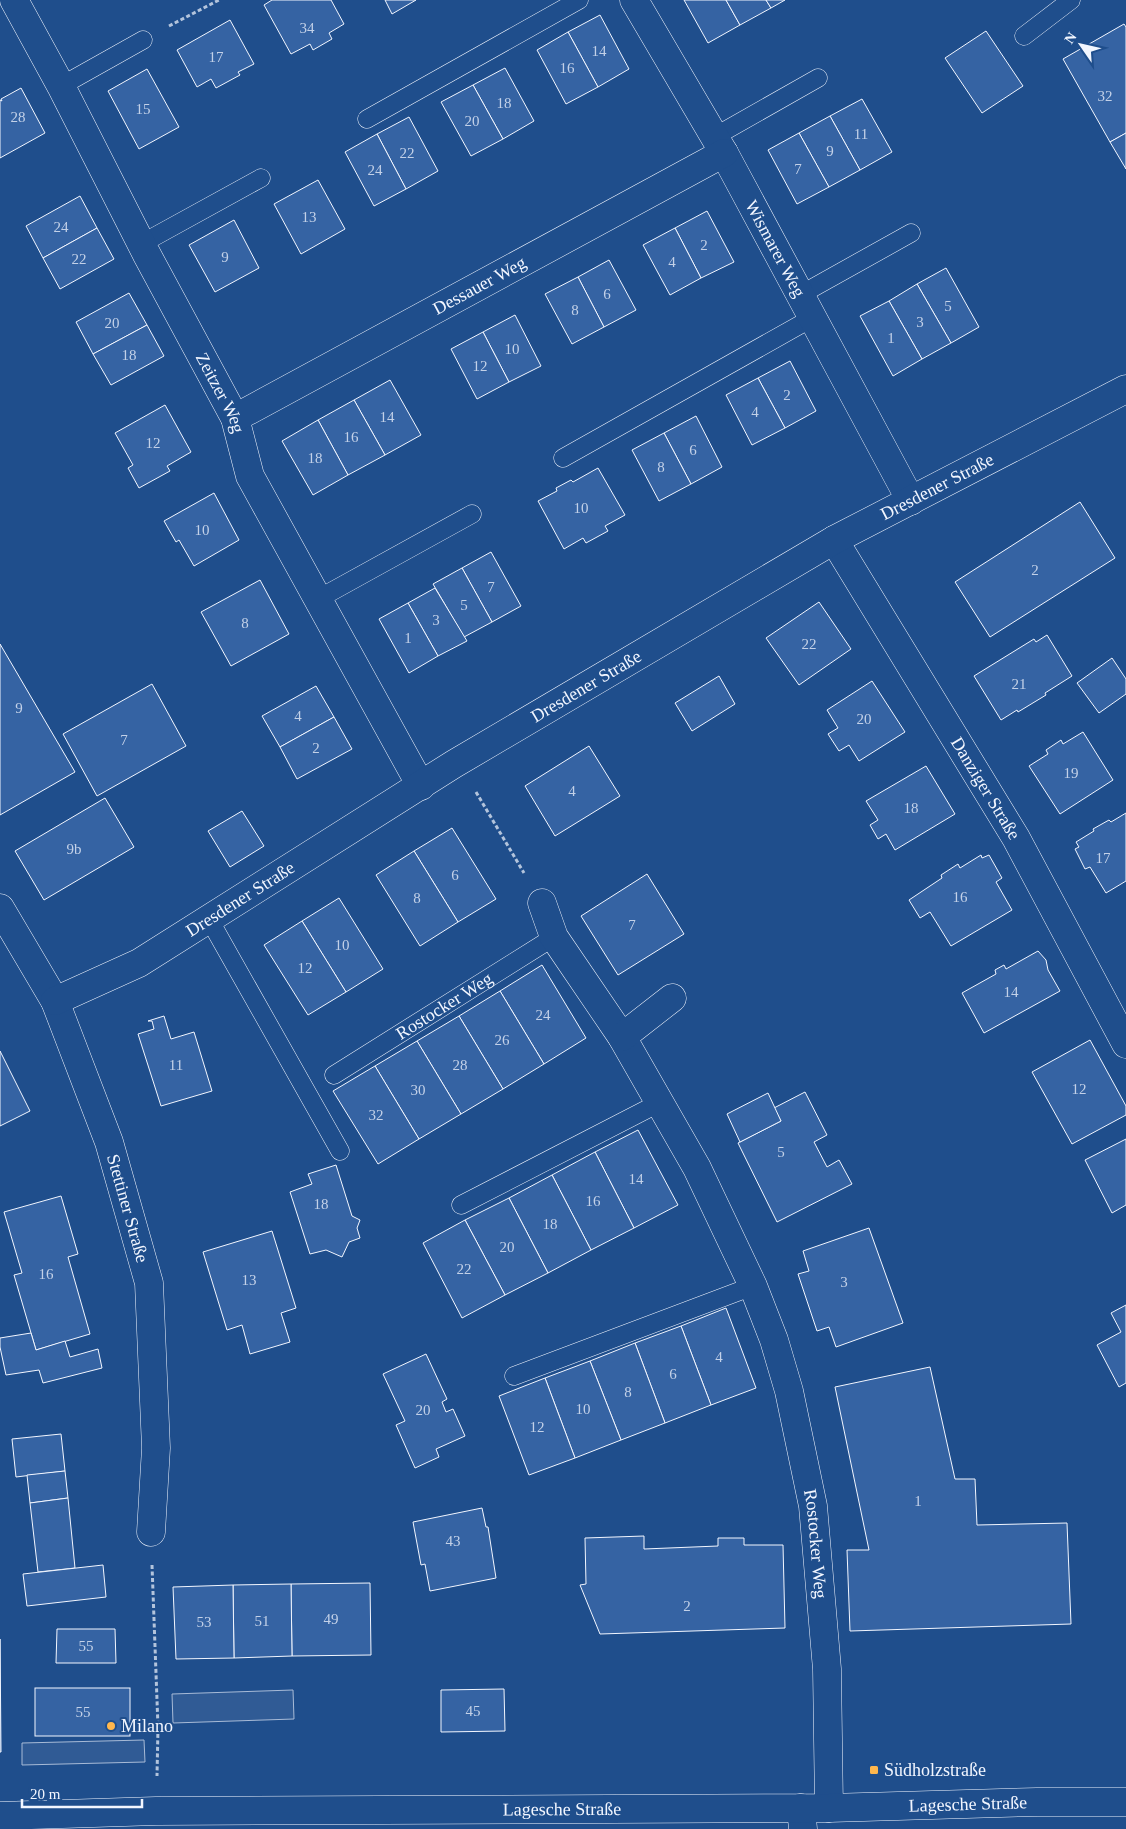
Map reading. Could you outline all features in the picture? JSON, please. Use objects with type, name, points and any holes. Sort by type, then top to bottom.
[{"type":"street","name":"Zeitzer Weg","points":[[14,0],[61,86],[141,244],[236,418],[250,476],[421,786]]},
{"type":"street","name":"Wismarer Weg","points":[[634,0],[719,145],[911,501]]},
{"type":"street","name":"Dessauer Weg","points":[[236,418],[719,145]]},
{"type":"street","name":"Dresdener Straße","points":[[54,1001],[139,963],[454,764],[834,540],[1126,389]]},
{"type":"street","name":"Danziger Straße","points":[[834,540],[1016,838],[1126,1044]]},
{"type":"street","name":"Rostocker Weg","points":[[542,903],[554,937],[622,1037],[697,1168],[752,1286],[774,1340],[786,1383],[813,1506],[827,1669],[829,1808]]},
{"type":"street","name":"Stettiner Straße","points":[[0,908],[54,1001],[109,1142],[149,1283],[156,1448],[151,1532]]},
{"type":"street","points":[[622,1037],[672,998]]},
{"type":"street","name":"Lagesche Straße","points":[[0,1816],[156,1811],[802,1818],[829,1808],[1037,1802],[1126,1802]]},
{"type":"lane","points":[[367,118],[579,0]]},
{"type":"lane","points":[[1024,36],[1071,0]]},
{"type":"lane","points":[[61,86],[143,40]]},
{"type":"lane","points":[[719,145],[818,78]]},
{"type":"lane","points":[[141,244],[261,178]]},
{"type":"lane","points":[[563,458],[806,307],[911,233]]},
{"type":"lane","points":[[318,599],[472,514]]},
{"type":"lane","points":[[209,920],[340,1151]]},
{"type":"lane","name":"Rostocker Weg","points":[[334,1075],[554,937]]},
{"type":"lane","points":[[461,1205],[659,1103]]},
{"type":"lane","points":[[514,1376],[752,1286]]},
{"type":"path","points":[[143,40],[219,0]]},
{"type":"path","points":[[454,764],[475,791],[542,903]]},
{"type":"path","points":[[151,1532],[158,1727],[156,1811]]},
{"type":"shaded area","points":[[293,1690],[294,1719],[173,1723],[172,1694]]},
{"type":"shaded area","points":[[144,1740],[145,1762],[22,1765],[22,1743]]},
{"type":"building","points":[[272,0],[331,0],[344,24],[329,33],[332,39],[313,50],[310,44],[291,54],[264,5]]},
{"type":"building","points":[[385,0],[416,0],[392,14]]},
{"type":"building","points":[[684,0],[726,0],[740,25],[708,43]]},
{"type":"building","points":[[726,0],[766,0],[771,8],[740,25]]},
{"type":"building","points":[[766,0],[785,0],[771,8]]},
{"type":"building","points":[[600,15],[629,69],[598,87],[568,32]]},
{"type":"building","points":[[230,20],[254,64],[238,72],[240,75],[216,88],[211,79],[197,87],[177,50]]},
{"type":"building","points":[[1124,24],[1126,27],[1126,133],[1110,142],[1063,59]]},
{"type":"building","points":[[986,31],[1023,86],[982,113],[945,58]]},
{"type":"building","points":[[568,32],[598,87],[566,104],[537,50]]},
{"type":"building","points":[[505,68],[534,121],[503,139],[473,85]]},
{"type":"building","points":[[147,69],[179,127],[139,149],[108,91]]},
{"type":"building","points":[[473,85],[503,139],[471,156],[441,102]]},
{"type":"building","points":[[21,88],[45,133],[0,158],[0,100],[2,101],[1,99]]},
{"type":"building","points":[[862,99],[892,152],[860,170],[830,116]]},
{"type":"building","points":[[830,116],[860,170],[829,187],[799,133]]},
{"type":"building","points":[[409,117],[438,171],[406,189],[377,134]]},
{"type":"building","points":[[799,133],[829,187],[797,204],[768,150]]},
{"type":"building","points":[[1126,133],[1126,169],[1110,142]]},
{"type":"building","points":[[377,134],[406,189],[374,206],[345,152]]},
{"type":"building","points":[[318,180],[345,229],[301,254],[274,204]]},
{"type":"building","points":[[80,196],[97,228],[43,258],[26,226]]},
{"type":"building","points":[[707,211],[734,262],[701,278],[675,228]]},
{"type":"building","points":[[234,220],[259,268],[215,292],[189,245]]},
{"type":"building","points":[[97,228],[114,259],[60,289],[43,258]]},
{"type":"building","points":[[675,228],[701,278],[670,295],[643,245]]},
{"type":"building","points":[[609,260],[636,310],[604,327],[578,277]]},
{"type":"building","points":[[946,268],[979,327],[951,343],[917,284]]},
{"type":"building","points":[[578,277],[604,327],[572,344],[545,294]]},
{"type":"building","points":[[917,284],[951,343],[922,359],[889,301]]},
{"type":"building","points":[[129,293],[147,325],[93,354],[76,322]]},
{"type":"building","points":[[889,301],[922,359],[893,376],[860,316]]},
{"type":"building","points":[[515,315],[541,366],[509,382],[483,332]]},
{"type":"building","points":[[147,325],[164,356],[111,385],[93,354]]},
{"type":"building","points":[[483,332],[509,382],[477,399],[451,349]]},
{"type":"building","points":[[790,361],[816,411],[785,428],[758,378]]},
{"type":"building","points":[[758,378],[785,428],[752,445],[726,395]]},
{"type":"building","points":[[390,380],[421,435],[385,455],[354,400]]},
{"type":"building","points":[[354,400],[385,455],[348,475],[318,420]]},
{"type":"building","points":[[165,405],[191,452],[167,466],[170,471],[139,488],[128,468],[133,465],[115,433]]},
{"type":"building","points":[[696,416],[722,467],[691,484],[664,433]]},
{"type":"building","points":[[318,420],[348,475],[313,495],[282,441]]},
{"type":"building","points":[[664,433],[691,484],[659,501],[632,450]]},
{"type":"building","points":[[598,468],[625,515],[605,526],[608,531],[586,543],[583,538],[564,549],[538,501],[557,491],[556,488],[571,480],[573,482]]},
{"type":"building","points":[[214,493],[239,540],[194,566],[179,540],[176,542],[164,521]]},
{"type":"building","points":[[1080,502],[1115,558],[990,637],[955,582]]},
{"type":"building","points":[[491,552],[521,606],[492,622],[462,568]]},
{"type":"building","points":[[462,568],[492,622],[464,637],[433,584]]},
{"type":"building","points":[[260,580],[289,634],[231,666],[201,612]]},
{"type":"building","points":[[435,588],[467,641],[438,656],[408,603]]},
{"type":"building","points":[[819,602],[851,649],[799,685],[766,638]]},
{"type":"building","points":[[408,603],[438,656],[409,673],[379,619]]},
{"type":"building","points":[[1047,635],[1072,676],[1045,693],[1046,695],[1001,720],[974,676],[1034,639],[1036,642]]},
{"type":"building","points":[[0,644],[75,772],[0,815]]},
{"type":"building","points":[[1112,658],[1126,679],[1126,694],[1099,713],[1077,683]]},
{"type":"building","points":[[719,676],[735,704],[692,731],[675,703]]},
{"type":"building","points":[[872,681],[905,732],[859,761],[849,745],[839,751],[828,734],[838,728],[827,710]]},
{"type":"building","points":[[152,684],[186,746],[97,796],[63,734]]},
{"type":"building","points":[[316,686],[334,717],[280,747],[262,716]]},
{"type":"building","points":[[334,717],[352,749],[297,779],[280,747]]},
{"type":"building","points":[[1083,732],[1113,780],[1060,814],[1029,766],[1048,754],[1046,750],[1061,740],[1063,744]]},
{"type":"building","points":[[589,746],[620,796],[555,836],[525,786]]},
{"type":"building","points":[[926,766],[955,814],[895,850],[886,834],[878,839],[870,825],[878,820],[866,801]]},
{"type":"building","points":[[105,798],[134,847],[44,900],[15,851]]},
{"type":"building","points":[[242,811],[264,846],[230,867],[208,831]]},
{"type":"building","points":[[1126,813],[1126,881],[1106,893],[1090,867],[1085,869],[1075,849],[1079,847],[1076,842],[1094,831],[1093,829],[1109,820],[1111,822]]},
{"type":"building","points":[[452,828],[496,899],[458,922],[414,851]]},
{"type":"building","points":[[414,851],[458,922],[420,946],[376,875]]},
{"type":"building","points":[[981,855],[982,858],[989,855],[1002,878],[996,882],[1012,910],[951,946],[930,912],[920,918],[909,900],[942,878],[941,875],[958,864],[960,868]]},
{"type":"building","points":[[647,874],[684,934],[618,975],[581,916]]},
{"type":"building","points":[[339,898],[383,969],[346,992],[302,921]]},
{"type":"building","points":[[302,921],[346,992],[308,1015],[264,945]]},
{"type":"building","points":[[1038,951],[1046,960],[1048,970],[1060,991],[984,1033],[962,993],[996,974],[995,970],[1004,965],[1006,969]]},
{"type":"building","points":[[542,965],[586,1038],[544,1064],[500,991]]},
{"type":"building","points":[[500,991],[544,1064],[503,1089],[459,1016]]},
{"type":"building","points":[[164,1016],[171,1039],[194,1032],[212,1091],[161,1106],[138,1034],[154,1029],[152,1021],[148,1021]]},
{"type":"building","points":[[459,1016],[503,1089],[461,1114],[417,1041]]},
{"type":"building","points":[[1090,1040],[1126,1106],[1126,1115],[1072,1144],[1032,1072]]},
{"type":"building","points":[[417,1041],[461,1114],[419,1139],[375,1066]]},
{"type":"building","points":[[0,1051],[30,1111],[0,1126]]},
{"type":"building","points":[[375,1066],[419,1139],[378,1164],[333,1091]]},
{"type":"building","points":[[805,1092],[827,1135],[814,1142],[827,1167],[839,1160],[852,1184],[777,1222],[738,1143],[781,1121],[774,1108]]},
{"type":"building","points":[[768,1093],[781,1121],[740,1142],[727,1114]]},
{"type":"building","points":[[638,1130],[678,1205],[634,1228],[595,1152]]},
{"type":"building","points":[[1126,1139],[1126,1205],[1112,1213],[1085,1160]]},
{"type":"building","points":[[595,1152],[634,1228],[591,1250],[552,1175]]},
{"type":"building","points":[[336,1165],[352,1216],[360,1220],[357,1228],[360,1238],[349,1242],[342,1257],[326,1250],[310,1254],[290,1192],[312,1184],[308,1174]]},
{"type":"building","points":[[552,1175],[591,1250],[548,1273],[509,1198]]},
{"type":"building","points":[[61,1196],[78,1254],[68,1257],[90,1334],[36,1350],[14,1275],[22,1273],[4,1212]]},
{"type":"building","points":[[509,1198],[548,1273],[505,1295],[465,1220]]},
{"type":"building","points":[[465,1220],[505,1295],[462,1318],[423,1243]]},
{"type":"building","points":[[869,1228],[903,1323],[836,1347],[829,1327],[817,1331],[798,1274],[809,1271],[803,1251]]},
{"type":"building","points":[[272,1231],[296,1308],[281,1313],[290,1342],[250,1354],[242,1325],[227,1330],[203,1252]]},
{"type":"building","points":[[1126,1305],[1126,1383],[1119,1387],[1097,1345],[1121,1332],[1111,1313]]},
{"type":"building","points":[[726,1308],[756,1388],[711,1405],[681,1326]]},
{"type":"building","points":[[681,1326],[711,1405],[665,1423],[635,1343]]},
{"type":"building","points":[[31,1333],[36,1350],[65,1341],[70,1357],[98,1349],[102,1368],[43,1383],[39,1370],[6,1375],[0,1338]]},
{"type":"building","points":[[635,1343],[665,1423],[621,1440],[590,1361]]},
{"type":"building","points":[[426,1354],[447,1399],[442,1402],[446,1412],[453,1409],[465,1436],[436,1449],[439,1457],[415,1468],[396,1425],[405,1421],[383,1374]]},
{"type":"building","points":[[590,1361],[621,1440],[575,1458],[545,1378]]},
{"type":"building","points":[[930,1367],[955,1479],[975,1479],[977,1525],[1067,1523],[1071,1624],[850,1631],[847,1550],[869,1550],[835,1387]]},
{"type":"building","points":[[545,1378],[575,1458],[529,1475],[499,1396]]},
{"type":"building","points":[[61,1434],[65,1471],[16,1477],[12,1439]]},
{"type":"building","points":[[65,1471],[68,1498],[30,1503],[27,1475]]},
{"type":"building","points":[[68,1498],[75,1568],[38,1572],[30,1503]]},
{"type":"building","points":[[482,1508],[486,1527],[488,1527],[496,1578],[430,1591],[425,1564],[421,1565],[413,1522]]},
{"type":"building","points":[[644,1536],[644,1549],[718,1546],[718,1538],[744,1538],[744,1545],[783,1545],[785,1628],[600,1634],[580,1585],[586,1584],[585,1538]]},
{"type":"building","points":[[103,1565],[106,1597],[27,1606],[23,1574]]},
{"type":"building","points":[[370,1583],[371,1655],[292,1656],[291,1584]]},
{"type":"building","points":[[291,1584],[292,1656],[234,1658],[233,1585]]},
{"type":"building","points":[[233,1585],[234,1658],[176,1659],[173,1587]]},
{"type":"building","points":[[57,1629],[115,1629],[116,1663],[56,1663]]},
{"type":"building","points":[[0,1639],[1,1752],[0,1752]]},
{"type":"building","points":[[35,1688],[130,1688],[130,1736],[35,1736]]},
{"type":"building","points":[[504,1689],[505,1731],[441,1732],[441,1690]]},
{"type":"place","name":"Milano","points":[[111,1726]]},
{"type":"place","name":"Südholzstraße","points":[[874,1770]]}]
